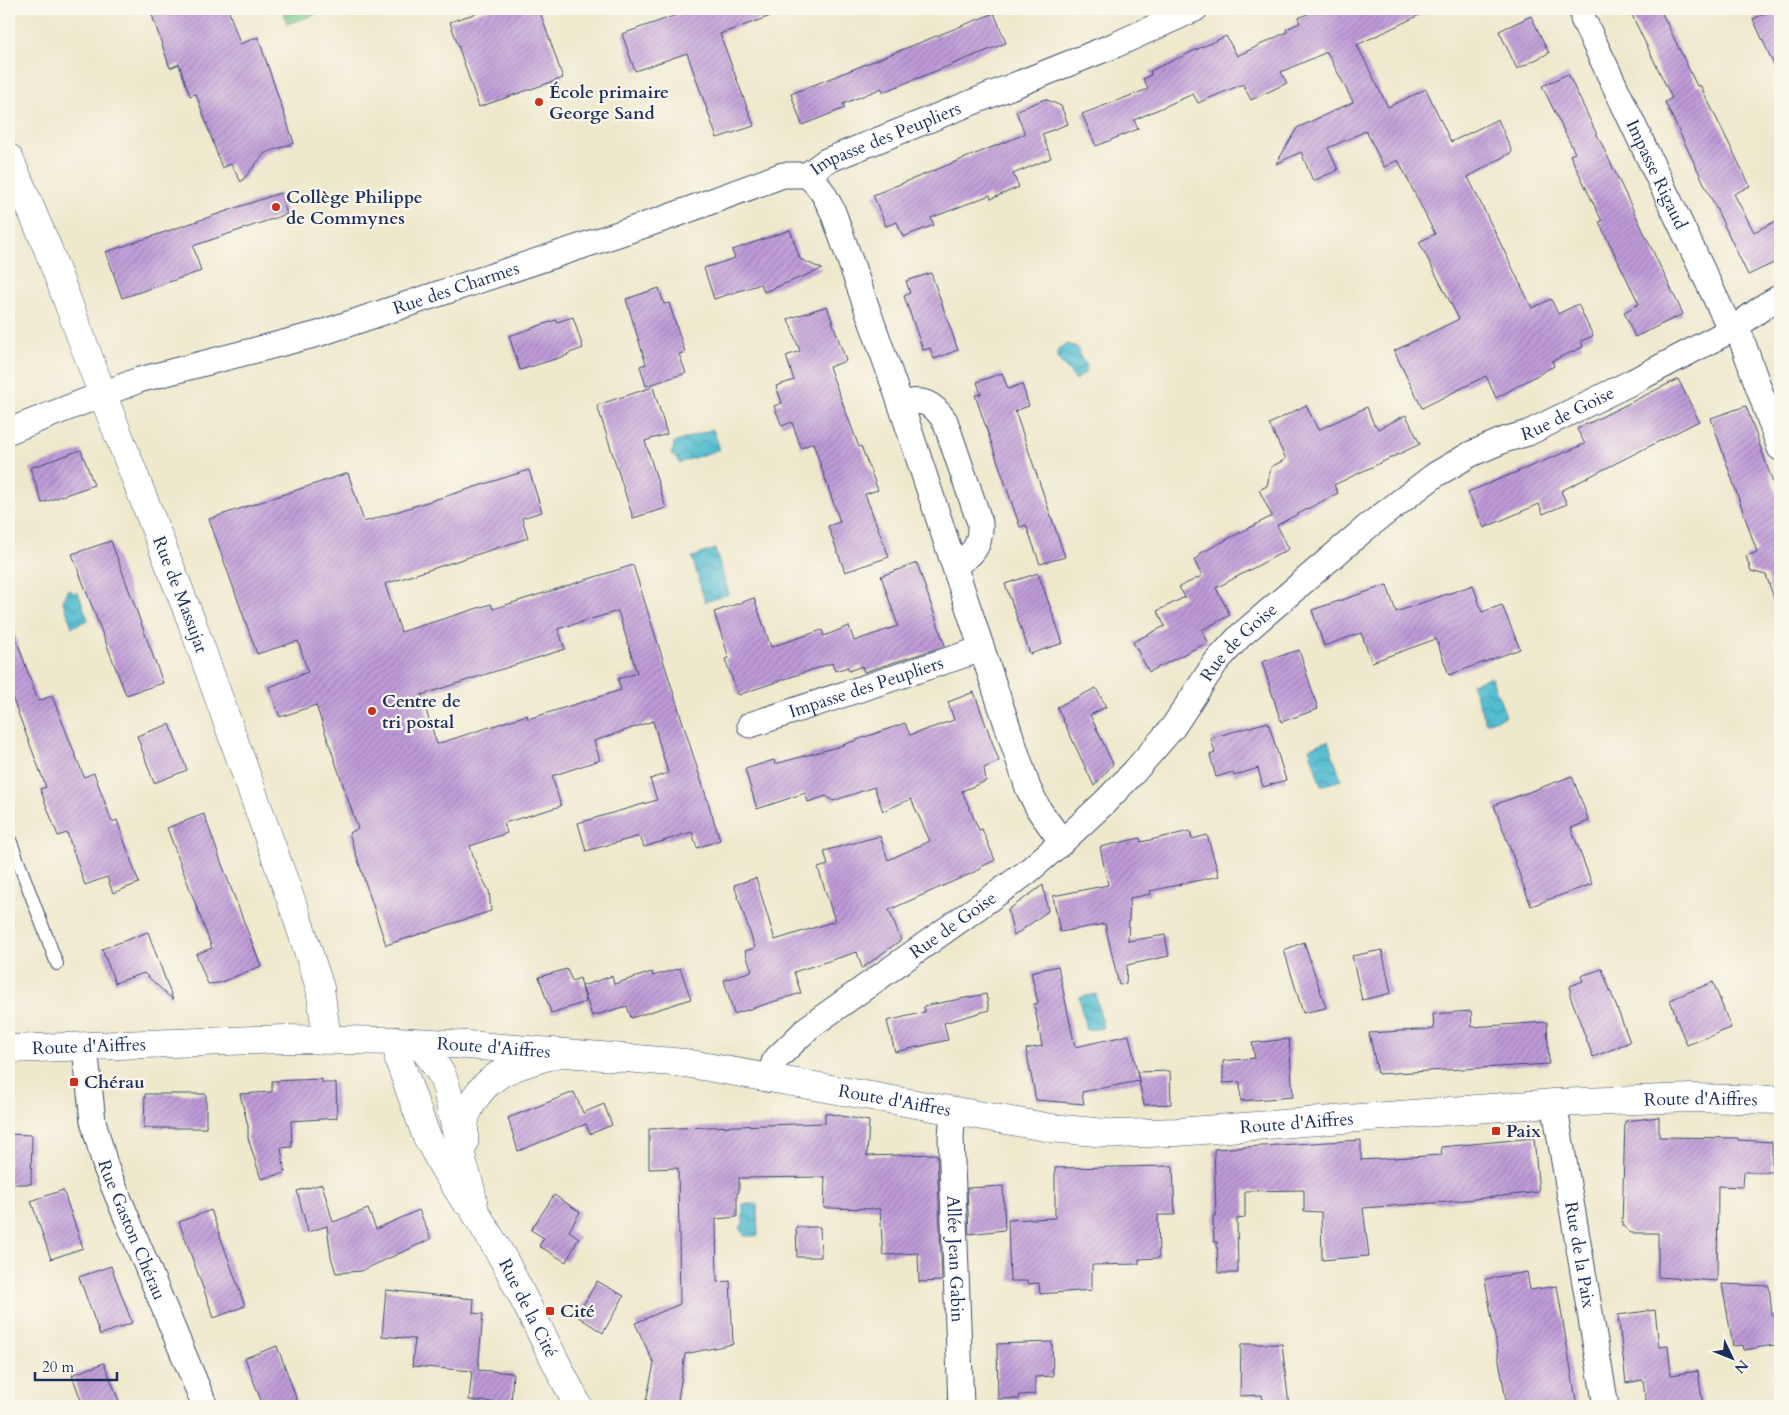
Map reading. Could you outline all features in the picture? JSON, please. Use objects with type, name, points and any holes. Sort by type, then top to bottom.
[{"type":"main road","name":"Rue de Massujat","points":[[9,158],[48,249],[102,394],[191,620],[297,916],[320,988],[327,1040]]},
{"type":"main road","name":"Route d'Aiffres","points":[[9,1049],[285,1039],[468,1045],[685,1063],[1051,1128],[1117,1134],[1186,1132],[1554,1103],[1692,1098],[1780,1100]]},
{"type":"main road","name":"Rue de la Cité","points":[[475,1212],[472,1190],[462,1162],[445,1082],[430,1057],[407,1042],[398,1060],[426,1135],[462,1198],[475,1212],[504,1260],[578,1406]]},
{"type":"main road","name":"Rue de la Cité","points":[[462,1162],[466,1114],[473,1100],[486,1085],[503,1071],[559,1052]]},
{"type":"street","name":"Impasse des Peupliers","points":[[1062,842],[1039,810],[1028,788],[901,404],[833,212],[825,195],[808,175],[832,158],[1116,45],[1195,9]]},
{"type":"street","name":"Impasse Rigaud","points":[[1583,19],[1725,318],[1741,338],[1780,448]]},
{"type":"street","name":"Rue des Charmes","points":[[9,431],[139,380],[318,334],[666,218],[783,175],[808,175]]},
{"type":"street","name":"Rue de Goise","points":[[768,1079],[775,1060],[809,1027],[1026,873],[1062,842],[1104,803],[1160,742],[1188,706],[1216,662],[1240,636],[1390,509],[1435,475],[1471,454],[1504,440],[1528,433],[1733,329],[1780,297]]},
{"type":"street","points":[[901,404],[912,400],[924,403],[939,412],[945,421],[980,523],[981,534],[978,544],[966,560],[954,564]]},
{"type":"street","name":"Impasse des Peupliers","points":[[750,725],[982,649]]},
{"type":"street","name":"Rue Gaston Chérau","points":[[85,1047],[93,1121],[106,1168],[205,1406]]},
{"type":"street","name":"Rue de la Paix","points":[[1554,1103],[1606,1406]]},
{"type":"street","name":"Allée Jean Gabin","points":[[953,1111],[952,1147],[961,1406]]},
{"type":"lane","points":[[9,838],[57,964]]},
{"type":"green space","points":[[282,9],[331,9],[287,24]]},
{"type":"water","points":[[1067,344],[1077,347],[1081,358],[1087,366],[1086,372],[1076,380],[1057,358],[1059,349]]},
{"type":"water","points":[[713,429],[720,449],[679,463],[671,454],[674,446],[673,443]]},
{"type":"water","points":[[715,549],[729,594],[705,602],[692,557]]},
{"type":"water","points":[[68,589],[75,593],[78,592],[88,620],[72,627],[62,599],[65,598]]},
{"type":"water","points":[[1491,677],[1506,716],[1486,723],[1471,683]]},
{"type":"water","points":[[1328,741],[1341,780],[1321,786],[1309,748]]},
{"type":"water","points":[[1096,994],[1103,1028],[1086,1030],[1079,997]]},
{"type":"water","points":[[743,1204],[757,1204],[758,1236],[744,1236],[744,1232],[741,1232]]},
{"type":"building","points":[[150,9],[228,9],[240,44],[258,37],[294,143],[265,153],[241,182],[231,164],[222,168],[196,94],[190,96],[179,64],[170,68]]},
{"type":"building","points":[[489,9],[539,9],[563,78],[479,107],[450,22]]},
{"type":"building","points":[[694,9],[781,9],[782,12],[720,34],[754,126],[717,138],[687,53],[635,71],[622,34]]},
{"type":"building","points":[[1319,9],[1432,9],[1357,45],[1388,107],[1426,89],[1451,142],[1498,119],[1512,152],[1468,177],[1532,308],[1551,299],[1558,314],[1578,304],[1593,336],[1581,341],[1583,347],[1552,361],[1554,366],[1496,398],[1486,376],[1422,408],[1394,351],[1459,319],[1419,242],[1435,234],[1398,160],[1384,167],[1366,131],[1328,148],[1338,170],[1313,181],[1301,152],[1276,164],[1297,128],[1353,102],[1327,52],[1281,72],[1287,83],[1251,100],[1243,84],[1198,103],[1193,94],[1134,120],[1138,129],[1096,146],[1082,114],[1148,89],[1143,79],[1151,75],[1150,71],[1226,36],[1237,56],[1287,32],[1286,29],[1300,23],[1298,18]]},
{"type":"building","points":[[1629,9],[1660,9],[1697,86],[1700,85],[1750,186],[1734,194],[1754,232],[1780,219],[1780,260],[1748,275],[1665,102],[1672,98]]},
{"type":"building","points":[[1775,9],[1780,9],[1780,78],[1753,19]]},
{"type":"building","points":[[994,13],[1006,43],[883,92],[882,88],[843,104],[845,108],[802,125],[791,94]]},
{"type":"building","points":[[1531,16],[1549,53],[1517,69],[1499,31]]},
{"type":"building","points":[[1568,74],[1683,314],[1635,337],[1624,312],[1639,304],[1599,222],[1602,221],[1570,155],[1575,153],[1542,86]]},
{"type":"building","points":[[1045,99],[1061,106],[1068,124],[1042,134],[1051,158],[1013,174],[1019,187],[991,199],[990,195],[931,218],[934,225],[903,237],[897,222],[886,226],[873,195],[1025,134],[1016,111]]},
{"type":"building","points":[[280,193],[287,214],[193,246],[201,271],[122,298],[106,252]]},
{"type":"building","points":[[790,230],[800,259],[822,269],[764,292],[761,284],[714,299],[704,268],[735,258],[732,250]]},
{"type":"building","points":[[931,273],[958,350],[934,359],[930,348],[923,350],[904,296],[910,293],[906,281]]},
{"type":"building","points":[[659,288],[664,304],[669,303],[685,352],[679,354],[686,373],[646,386],[640,366],[646,364],[626,299]]},
{"type":"building","points":[[827,306],[846,361],[829,367],[859,447],[861,446],[878,490],[865,494],[889,557],[845,572],[828,526],[840,522],[813,443],[801,448],[792,422],[782,426],[774,406],[782,403],[776,386],[794,380],[786,356],[800,351],[788,319]]},
{"type":"building","points":[[573,317],[583,348],[568,355],[520,370],[509,336],[556,320],[557,322]]},
{"type":"building","points":[[1002,373],[1008,389],[1022,384],[1029,406],[1015,411],[1065,557],[1040,564],[1026,525],[1020,527],[975,395],[981,394],[977,382]]},
{"type":"building","points":[[1678,379],[1699,421],[1561,491],[1567,504],[1543,514],[1539,504],[1484,528],[1468,492],[1585,444],[1577,429]]},
{"type":"building","points":[[653,387],[667,434],[645,441],[666,508],[633,518],[597,405]]},
{"type":"building","points":[[1306,405],[1318,430],[1367,407],[1374,425],[1378,429],[1406,415],[1420,444],[1334,485],[1338,493],[1277,525],[1289,549],[1216,588],[1230,615],[1202,630],[1208,642],[1149,672],[1133,642],[1165,626],[1157,611],[1185,597],[1179,587],[1202,576],[1194,560],[1200,556],[1199,554],[1272,516],[1259,490],[1267,486],[1271,467],[1286,459],[1269,424]]},
{"type":"building","points":[[1746,406],[1780,503],[1780,607],[1777,607],[1766,575],[1751,571],[1746,556],[1757,552],[1711,418]]},
{"type":"building","points":[[81,450],[94,485],[42,503],[30,468]]},
{"type":"building","points":[[529,470],[542,512],[522,518],[528,538],[385,584],[401,632],[491,604],[493,609],[633,565],[720,840],[697,848],[692,832],[644,847],[640,836],[586,851],[578,823],[657,800],[650,779],[668,773],[653,721],[594,741],[600,760],[552,776],[561,806],[504,823],[507,833],[470,846],[477,868],[489,891],[491,911],[386,945],[349,833],[358,829],[316,705],[280,717],[269,687],[308,672],[298,641],[257,654],[209,519],[348,473],[364,522]],"holes":[[[618,611],[637,673],[618,679],[621,690],[528,719],[527,715],[437,744],[421,695],[565,649],[558,629]]]},
{"type":"building","points":[[111,541],[163,683],[126,695],[72,554]]},
{"type":"building","points":[[917,563],[945,646],[864,672],[862,666],[849,671],[848,667],[835,671],[832,663],[738,695],[725,659],[729,658],[714,612],[754,598],[771,647],[822,630],[824,636],[849,626],[854,641],[898,626],[881,576]]},
{"type":"building","points":[[1038,573],[1063,643],[1030,654],[1005,584]]},
{"type":"building","points":[[1387,585],[1396,612],[1473,585],[1482,612],[1502,605],[1520,649],[1449,675],[1436,639],[1372,662],[1361,633],[1324,646],[1312,610]]},
{"type":"building","points":[[12,627],[38,701],[52,696],[84,777],[94,773],[112,822],[117,820],[139,883],[113,893],[107,877],[85,885],[67,833],[58,836],[40,789],[46,787],[9,689],[9,628]]},
{"type":"building","points":[[1299,650],[1318,709],[1281,722],[1262,662]]},
{"type":"building","points":[[1096,688],[1106,707],[1090,715],[1113,764],[1094,786],[1057,707]]},
{"type":"building","points":[[974,692],[999,761],[984,768],[986,781],[962,791],[979,830],[982,829],[995,860],[981,867],[981,869],[889,910],[901,940],[862,968],[857,952],[794,972],[801,993],[734,1014],[724,980],[752,971],[745,951],[755,948],[734,885],[756,878],[775,940],[835,921],[818,868],[828,865],[824,851],[880,836],[888,860],[930,841],[911,799],[883,811],[874,787],[833,801],[826,796],[808,802],[805,793],[757,809],[745,769],[774,760],[775,764],[837,747],[905,723],[910,735],[954,720],[948,702]]},
{"type":"building","points":[[1268,722],[1286,780],[1263,787],[1258,768],[1234,776],[1233,772],[1216,777],[1210,755],[1215,753],[1211,738]]},
{"type":"building","points":[[170,724],[187,770],[154,783],[137,736]]},
{"type":"building","points":[[1572,776],[1589,821],[1571,828],[1592,884],[1531,906],[1494,805]]},
{"type":"building","points":[[204,814],[261,966],[219,983],[208,984],[196,954],[212,948],[167,828]]},
{"type":"building","points":[[1190,831],[1192,839],[1207,835],[1219,876],[1150,891],[1151,894],[1130,898],[1128,941],[1165,935],[1169,956],[1127,965],[1126,984],[1119,985],[1105,924],[1060,932],[1053,896],[1108,885],[1100,847],[1140,838],[1141,842]]},
{"type":"building","points":[[1043,885],[1048,911],[1014,936],[1008,910]]},
{"type":"building","points":[[148,932],[173,1000],[144,973],[115,983],[102,949]]},
{"type":"building","points":[[1304,942],[1326,1008],[1303,1013],[1284,950]]},
{"type":"building","points":[[1382,950],[1391,993],[1362,1000],[1352,956]]},
{"type":"building","points":[[1058,966],[1075,1047],[1129,1035],[1139,1081],[1082,1092],[1084,1104],[1036,1100],[1026,1049],[1042,1046],[1034,1004],[1038,1003],[1031,972]]},
{"type":"building","points":[[680,968],[691,999],[631,1018],[627,1006],[592,1016],[582,986],[612,976],[614,984],[652,972],[653,976]]},
{"type":"building","points":[[567,969],[572,981],[580,978],[586,1002],[551,1013],[539,977]]},
{"type":"building","points":[[1602,969],[1630,1042],[1593,1057],[1570,995],[1570,986],[1583,981],[1581,976]]},
{"type":"building","points":[[1713,982],[1731,1028],[1687,1045],[1670,1000]]},
{"type":"building","points":[[986,994],[989,1010],[944,1023],[948,1040],[895,1052],[887,1021],[925,1012],[924,1006]]},
{"type":"building","points":[[1471,1011],[1472,1027],[1547,1022],[1549,1064],[1378,1074],[1369,1033],[1434,1029],[1433,1014]]},
{"type":"building","points":[[1289,1039],[1293,1097],[1241,1101],[1240,1082],[1223,1083],[1223,1061],[1255,1058],[1252,1043]]},
{"type":"building","points":[[1170,1071],[1171,1104],[1144,1105],[1137,1072]]},
{"type":"building","points":[[322,1079],[322,1083],[336,1083],[337,1118],[291,1121],[292,1147],[281,1148],[285,1173],[261,1179],[248,1138],[248,1126],[240,1094],[272,1092],[272,1081]]},
{"type":"building","points":[[574,1092],[583,1113],[604,1104],[612,1125],[590,1134],[586,1124],[518,1151],[508,1118]]},
{"type":"building","points":[[145,1094],[206,1094],[206,1128],[144,1128]]},
{"type":"building","points":[[825,1113],[869,1121],[867,1156],[937,1154],[942,1281],[919,1282],[918,1253],[883,1255],[880,1209],[824,1208],[825,1177],[739,1178],[737,1217],[716,1219],[717,1282],[730,1281],[733,1344],[685,1354],[677,1406],[645,1406],[654,1364],[635,1323],[680,1304],[678,1168],[649,1169],[649,1129],[825,1123]]},
{"type":"building","points":[[1659,1117],[1659,1137],[1738,1138],[1738,1140],[1772,1142],[1772,1172],[1744,1172],[1743,1187],[1718,1186],[1717,1281],[1658,1277],[1658,1233],[1631,1233],[1622,1225],[1625,1121]]},
{"type":"building","points":[[9,1134],[32,1135],[31,1184],[9,1184]]},
{"type":"building","points":[[1534,1138],[1539,1192],[1447,1202],[1363,1208],[1369,1256],[1322,1260],[1321,1212],[1304,1211],[1304,1190],[1245,1191],[1245,1218],[1237,1219],[1238,1273],[1218,1273],[1217,1242],[1214,1242],[1213,1216],[1216,1215],[1214,1149],[1361,1140],[1361,1160],[1442,1155],[1441,1147]]},
{"type":"building","points":[[1173,1166],[1175,1215],[1158,1215],[1159,1258],[1139,1259],[1139,1264],[1092,1265],[1092,1290],[1040,1294],[1039,1283],[1029,1284],[1028,1281],[1010,1281],[1008,1220],[1055,1218],[1055,1168]]},
{"type":"building","points":[[322,1184],[333,1222],[368,1209],[376,1229],[419,1210],[431,1239],[361,1271],[336,1273],[331,1257],[327,1226],[308,1232],[297,1191]]},
{"type":"building","points":[[1003,1186],[1005,1230],[969,1234],[967,1188]]},
{"type":"building","points":[[63,1190],[83,1248],[51,1259],[31,1201]]},
{"type":"building","points":[[554,1195],[580,1212],[569,1231],[579,1238],[566,1262],[539,1246],[544,1238],[531,1230]]},
{"type":"building","points":[[211,1210],[245,1306],[214,1318],[179,1222]]},
{"type":"building","points":[[796,1227],[820,1227],[821,1257],[797,1257]]},
{"type":"building","points":[[111,1266],[132,1323],[100,1335],[79,1277]]},
{"type":"building","points":[[1527,1272],[1530,1290],[1557,1286],[1577,1406],[1507,1406],[1485,1279]]},
{"type":"building","points":[[597,1281],[624,1296],[603,1333],[577,1316]]},
{"type":"building","points":[[1722,1284],[1769,1286],[1772,1316],[1780,1316],[1780,1344],[1744,1350],[1743,1345],[1733,1346]]},
{"type":"building","points":[[386,1290],[474,1299],[473,1313],[483,1314],[478,1370],[513,1373],[511,1404],[469,1400],[472,1371],[412,1366],[415,1339],[382,1336]]},
{"type":"building","points":[[1655,1310],[1659,1347],[1668,1346],[1671,1375],[1698,1371],[1703,1406],[1646,1406],[1643,1380],[1626,1383],[1618,1315]]},
{"type":"building","points":[[1052,1342],[1053,1376],[1035,1377],[1035,1394],[1020,1395],[1019,1399],[998,1399],[997,1344]]},
{"type":"building","points":[[1241,1344],[1282,1344],[1289,1406],[1264,1406],[1262,1395],[1240,1396]]},
{"type":"building","points":[[277,1346],[299,1406],[263,1406],[245,1358]]},
{"type":"building","points":[[104,1363],[121,1406],[83,1406],[72,1375]]},
{"type":"place","name":"École primaire George Sand","points":[[539,102]]},
{"type":"place","name":"Collège Philippe de Commynes","points":[[276,207]]},
{"type":"place","name":"Centre de tri postal","points":[[372,711]]},
{"type":"place","name":"Chérau","points":[[74,1082]]},
{"type":"place","name":"Paix","points":[[1496,1131]]},
{"type":"place","name":"Cité","points":[[550,1311]]}]
